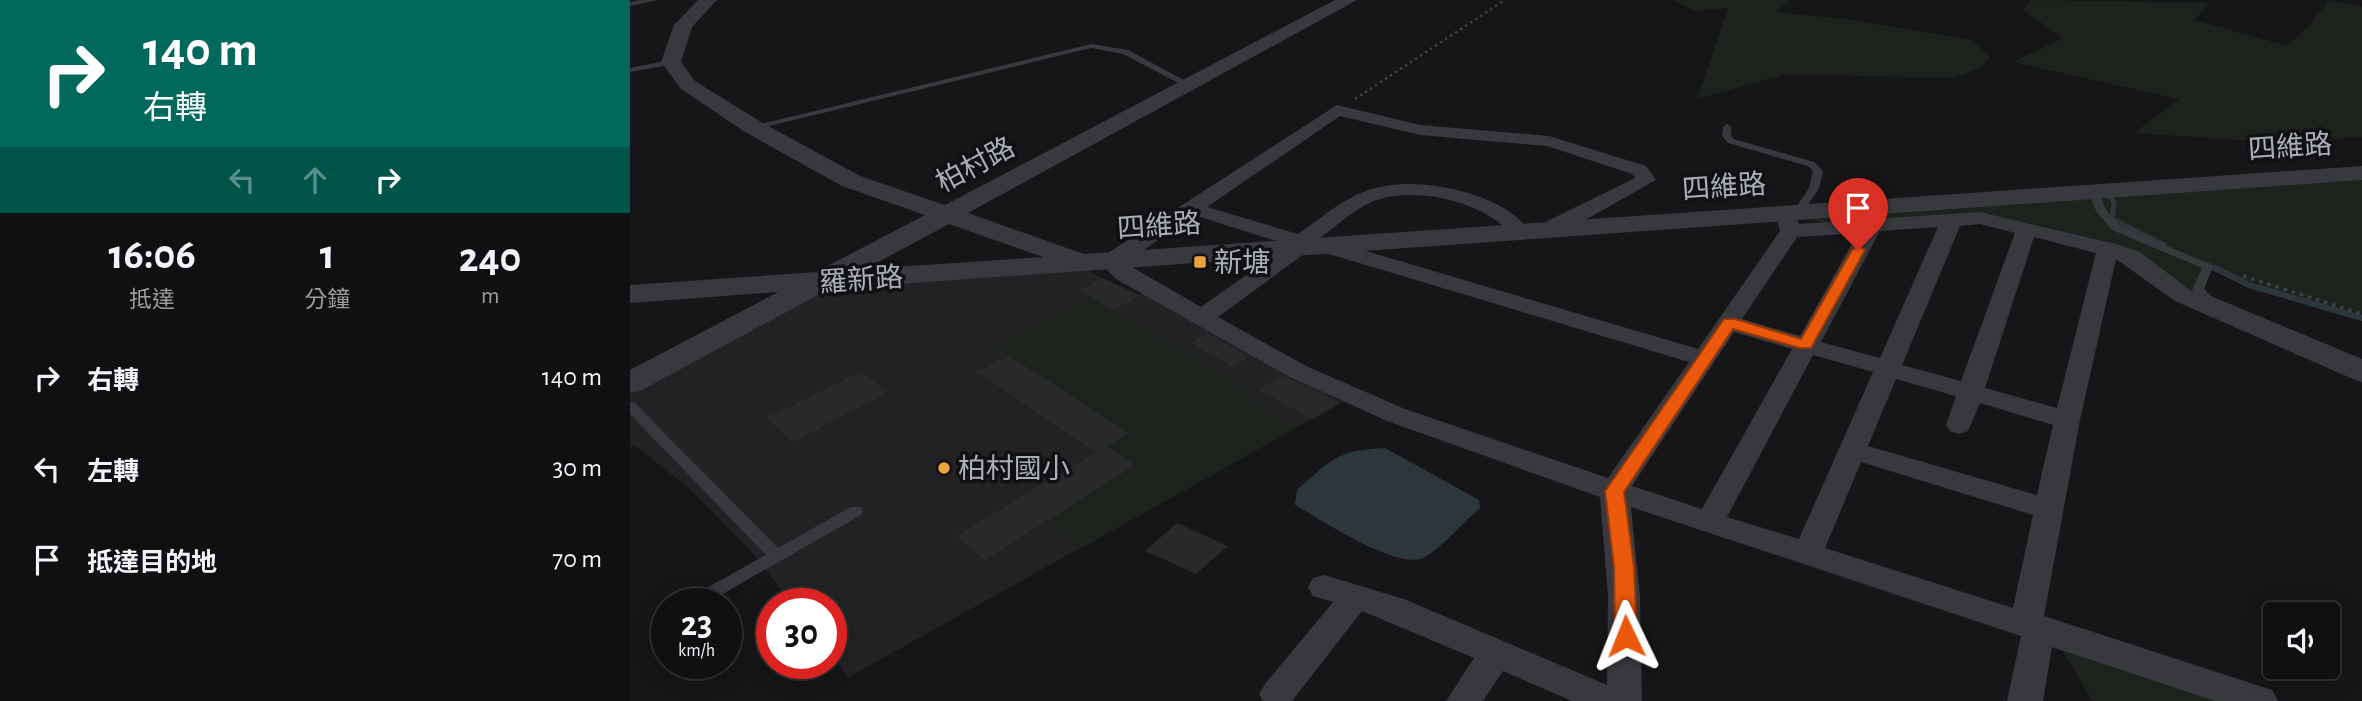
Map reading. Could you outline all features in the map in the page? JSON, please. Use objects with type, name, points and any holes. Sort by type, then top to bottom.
[{"type":"street","points":[[671,62],[683,25],[708,0]]},
{"type":"street","name":"柏村路","points":[[630,383],[1348,0]]},
{"type":"street","name":"四維路","points":[[671,62],[688,85],[753,127],[851,181],[1100,260],[1529,232],[1791,219],[2094,192],[2362,173]]},
{"type":"street","points":[[1201,318],[1310,245],[1376,193],[1460,194],[1511,216],[1529,232],[1578,216],[1646,180],[1639,170],[1549,141],[1420,130],[1337,110],[1191,208],[1100,260],[1201,318],[1343,394],[1614,491],[2260,701]]},
{"type":"street","points":[[1191,208],[1705,359]]},
{"type":"street","points":[[1624,701],[1627,659],[1624,567],[1614,491],[1729,323],[1791,219],[1872,226],[1980,218],[2108,249],[2132,257],[2183,296],[2362,374]]},
{"type":"street","points":[[1808,552],[1952,219]]},
{"type":"street","points":[[1710,521],[1872,226]]},
{"type":"street","points":[[1959,425],[2026,230]]},
{"type":"street","points":[[2025,701],[2048,509],[2108,249]]},
{"type":"street","name":"羅新路","points":[[630,294],[1100,260]]},
{"type":"street","points":[[1729,323],[2067,420]]},
{"type":"street","points":[[1851,450],[2048,509]]},
{"type":"street","points":[[1324,587],[1393,608],[1608,701]]},
{"type":"street","points":[[1277,694],[1356,596]]},
{"type":"street","points":[[1464,701],[1497,652]]},
{"type":"lane","points":[[630,4],[655,0]]},
{"type":"lane","points":[[753,127],[1091,46],[1125,52],[1191,86]]},
{"type":"lane","points":[[630,70],[671,62]]},
{"type":"lane","points":[[1727,127],[1726,136],[1731,141],[1811,164],[1818,172],[1814,188],[1791,219]]},
{"type":"lane","points":[[2094,192],[2105,218],[2116,228],[2208,267],[2198,290],[2207,298],[2362,364]]},
{"type":"lane","points":[[630,406],[776,556]]},
{"type":"lane","points":[[719,588],[856,511]]},
{"type":"path","points":[[1337,110],[1505,0]]},
{"type":"path","points":[[2243,276],[2362,314]]},
{"type":"shaded area","points":[[1674,0],[1791,0],[1775,12],[1844,19],[1972,40],[1990,58],[1978,69],[1953,78],[1786,74],[1697,99],[1728,8],[1694,11]]},
{"type":"shaded area","points":[[2031,0],[2209,3],[2195,20],[2287,46],[2310,25],[2329,0],[2362,7],[2362,137],[2271,142],[2134,133],[2179,99],[2013,62],[2063,38],[2023,10]]},
{"type":"shaded area","points":[[2362,180],[2362,318],[2249,285],[2209,265],[2198,290],[2207,298],[2184,293],[2134,254],[2109,242],[1980,212],[1830,225],[1812,219]]},
{"type":"shaded area","name":"柏村國小","points":[[1084,269],[1138,295],[1144,292],[1342,402],[849,677],[847,588],[780,588],[752,552],[688,487],[635,446],[630,448],[630,392],[825,291]]},
{"type":"shaded area","points":[[1091,297],[1242,386],[1240,389],[1249,393],[1245,397],[1296,428],[1078,550],[1050,520],[1134,465],[1107,447],[1127,433],[994,346]]},
{"type":"shaded area","points":[[1385,448],[1479,500],[1480,508],[1423,558],[1411,560],[1377,550],[1295,505],[1297,490],[1336,458],[1356,451]]},
{"type":"shaded area","points":[[2067,648],[2240,701],[2093,701],[2063,652]]},
{"type":"building","points":[[1103,278],[1141,296],[1113,310],[1080,290]]},
{"type":"building","points":[[1207,333],[1249,357],[1233,367],[1191,343]]},
{"type":"building","points":[[1008,355],[1128,433],[1107,447],[1135,465],[985,560],[956,536],[1096,452],[977,372]]},
{"type":"building","points":[[861,372],[888,392],[793,442],[766,418]]},
{"type":"building","points":[[1281,375],[1340,403],[1313,419],[1259,390]]},
{"type":"building","points":[[1177,523],[1228,546],[1196,574],[1145,551]]},
{"type":"waterway","points":[[2107,192],[2114,202],[2112,219],[2164,245]]},
{"type":"waterway","points":[[2206,264],[2218,270]]},
{"type":"waterway","points":[[2215,268],[2249,285],[2362,318]]},
{"type":"place","name":"新塘","points":[[1200,262]]},
{"type":"place","name":"柏村國小","points":[[944,468]]},
{"type":"route","points":[[1626,636],[1624,567],[1614,491],[1729,323],[1806,345],[1858,250]]}]
